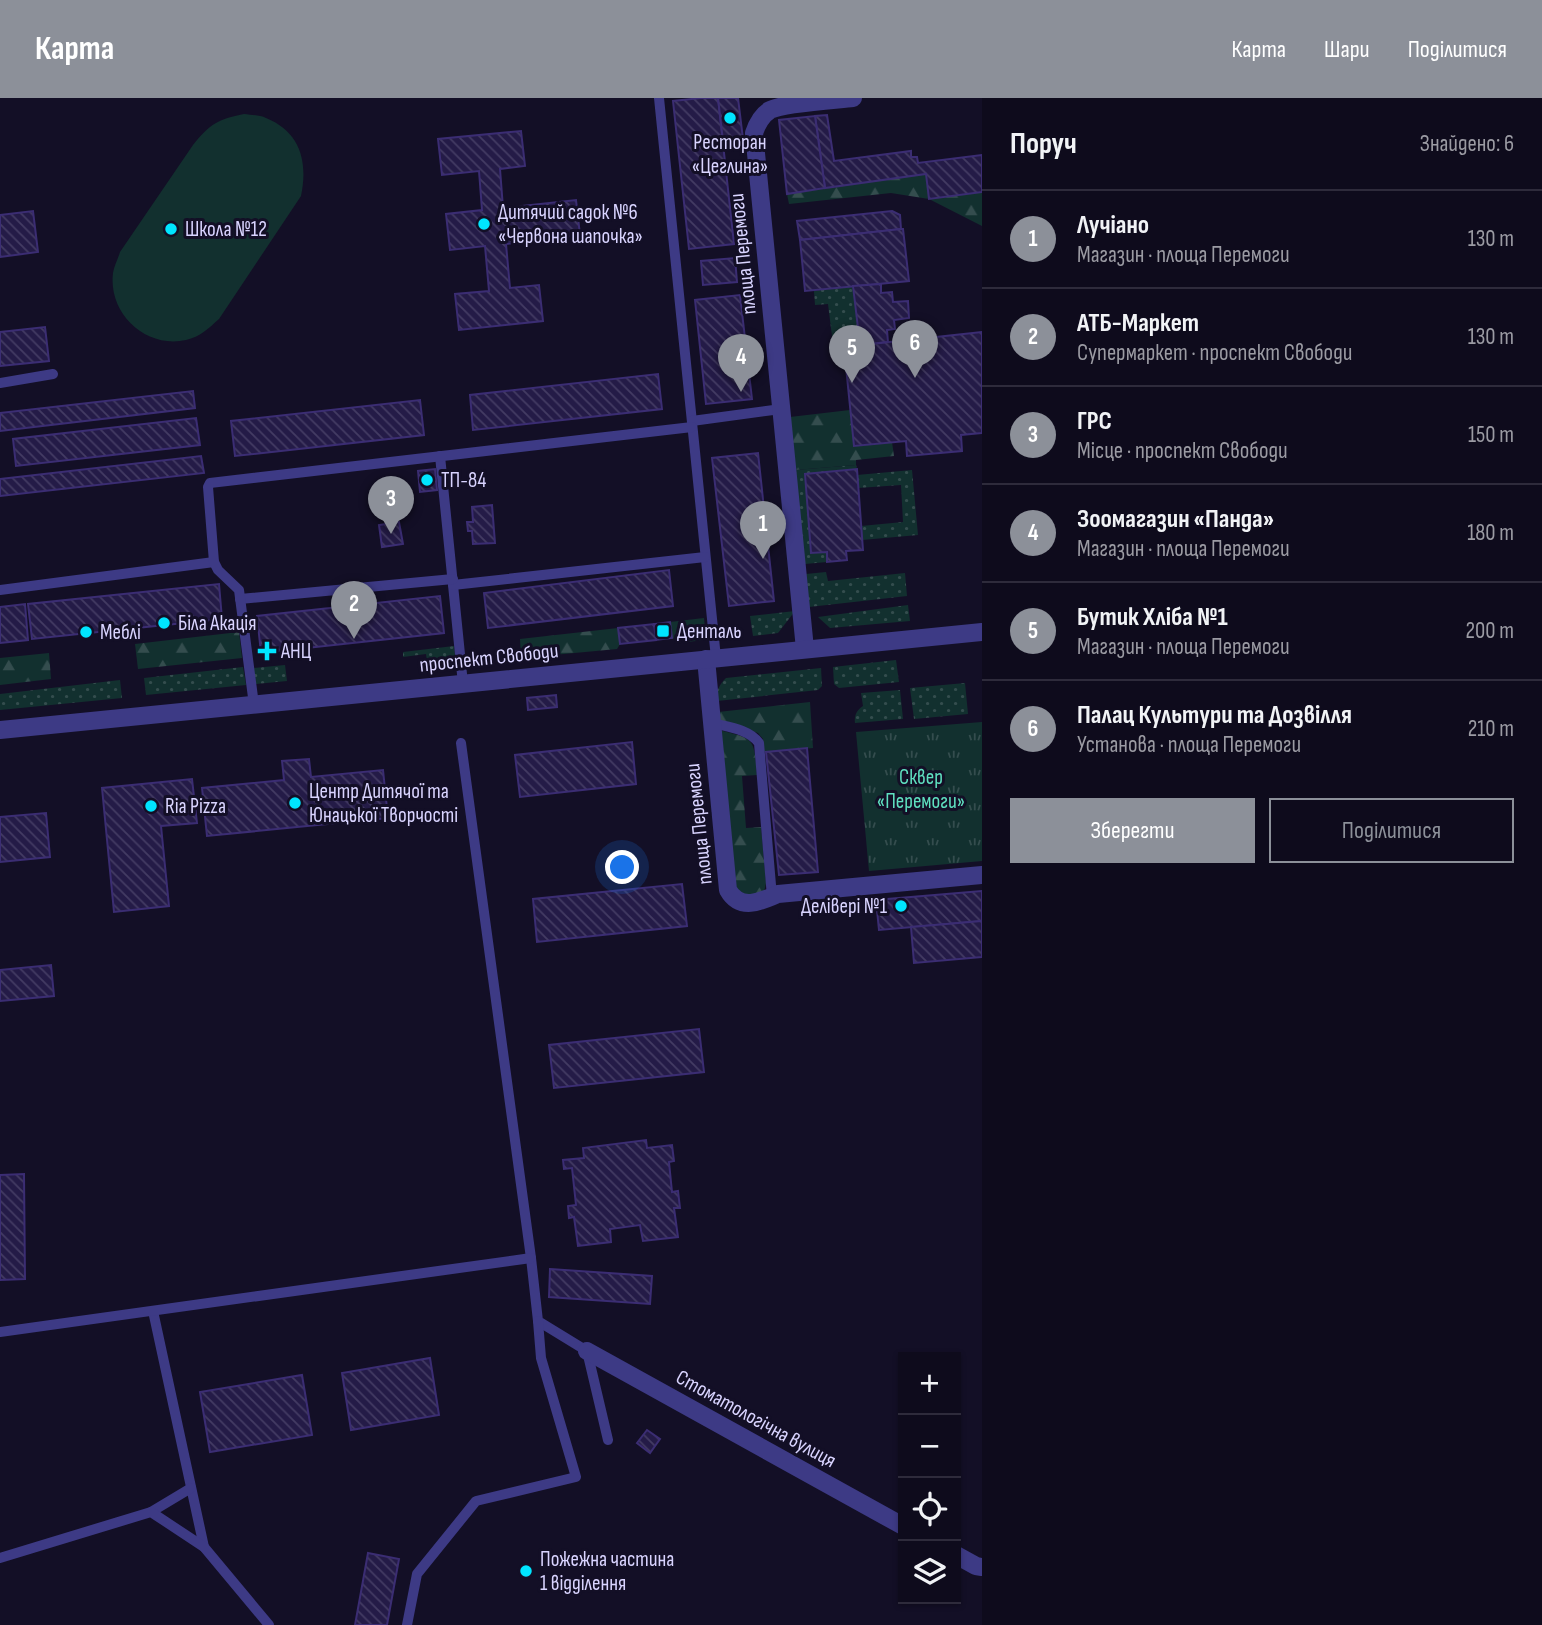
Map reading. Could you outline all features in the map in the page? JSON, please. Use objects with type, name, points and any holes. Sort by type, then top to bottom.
[{"type":"street","name":"площа Перемоги","points":[[805,649],[754,133],[757,124],[768,111],[780,107],[853,98]]},
{"type":"street","name":"проспект Свободи","points":[[0,730],[982,632]]},
{"type":"street","name":"площа Перемоги","points":[[711,659],[712,723],[727,890],[732,897],[751,904],[778,894],[982,875]]},
{"type":"street","name":"Стоматологічна вулиця","points":[[587,1351],[898,1523]]},
{"type":"street","points":[[961,1558],[982,1567]]},
{"type":"lane","points":[[659,98],[705,557],[711,659]]},
{"type":"lane","points":[[0,383],[52,374]]},
{"type":"lane","points":[[254,705],[239,590],[218,570],[214,562],[208,487],[210,483],[692,424],[781,409]]},
{"type":"lane","points":[[440,456],[463,684]]},
{"type":"lane","points":[[240,599],[453,582],[705,557]]},
{"type":"lane","points":[[0,590],[214,562]]},
{"type":"lane","points":[[712,723],[746,733],[755,737],[758,743],[772,897]]},
{"type":"lane","points":[[407,1625],[417,1574],[477,1501],[576,1477],[541,1358],[531,1258],[461,743]]},
{"type":"lane","points":[[0,1332],[531,1258]]},
{"type":"lane","points":[[153,1311],[204,1547]]},
{"type":"lane","points":[[538,1321],[587,1351],[608,1440]]},
{"type":"lane","points":[[0,1558],[151,1512],[191,1488]]},
{"type":"lane","points":[[151,1512],[204,1547],[269,1625]]},
{"type":"green space","points":[[244,114],[264,117],[278,124],[294,140],[302,161],[301,196],[219,319],[204,332],[186,340],[157,339],[144,334],[123,315],[117,302],[113,273],[120,252],[199,138],[215,124]]},
{"type":"green space","points":[[926,174],[929,199],[891,193],[789,204],[787,194]]},
{"type":"green space","points":[[982,192],[982,226],[929,199]]},
{"type":"green space","points":[[853,286],[860,345],[837,348],[833,344],[828,304],[815,305],[814,291]]},
{"type":"green space","points":[[850,410],[854,446],[892,442],[894,456],[856,460],[856,465],[795,470],[790,417]]},
{"type":"green space","points":[[856,465],[857,469],[805,474],[811,553],[827,552],[827,562],[805,564],[795,470]]},
{"type":"green space","points":[[912,470],[918,535],[862,540],[861,526],[903,522],[901,485],[858,488],[857,475]]},
{"type":"green space","points":[[826,572],[828,581],[905,573],[907,596],[809,607],[806,574]]},
{"type":"green space","points":[[908,605],[910,621],[830,628],[818,617]]},
{"type":"green space","points":[[795,611],[778,633],[753,636],[750,616]]},
{"type":"green space","points":[[704,618],[706,640],[686,642],[672,638],[670,622]]},
{"type":"green space","points":[[618,628],[620,644],[617,649],[521,658],[520,639]]},
{"type":"green space","points":[[239,632],[242,658],[138,669],[135,644]]},
{"type":"green space","points":[[454,646],[456,665],[428,668],[426,654],[403,657],[403,652]]},
{"type":"green space","points":[[49,653],[51,679],[0,685],[0,658]]},
{"type":"green space","points":[[896,660],[899,682],[839,688],[834,684],[833,667]]},
{"type":"green space","points":[[285,665],[287,681],[256,684],[253,668]]},
{"type":"green space","points":[[243,667],[246,685],[146,695],[144,678]]},
{"type":"green space","points":[[821,668],[822,686],[818,690],[717,701],[718,688],[726,678]]},
{"type":"green space","points":[[120,680],[122,698],[0,710],[0,694]]},
{"type":"green space","points":[[965,683],[968,714],[914,719],[910,688]]},
{"type":"green space","points":[[900,690],[903,719],[855,723],[856,713],[863,706],[861,693]]},
{"type":"green space","points":[[810,702],[813,748],[764,752],[763,739],[758,733],[718,720],[718,712]]},
{"type":"green space","name":"Сквер «Перемоги»","points":[[982,722],[982,861],[869,871],[856,732]]},
{"type":"green space","points":[[719,730],[746,738],[755,754],[757,775],[742,776],[746,828],[761,827],[766,883],[764,892],[749,897],[734,887]]},
{"type":"building","points":[[718,98],[734,244],[689,249],[673,101]]},
{"type":"building","name":"Ресторан «Цеглина»","points":[[718,98],[738,98],[743,139],[723,141]]},
{"type":"building","points":[[827,115],[834,161],[911,151],[911,157],[917,157],[918,163],[982,155],[982,192],[929,199],[926,174],[825,188],[815,116]]},
{"type":"building","points":[[815,116],[825,188],[787,194],[779,120]]},
{"type":"building","points":[[521,131],[525,166],[500,169],[503,208],[576,200],[580,235],[506,244],[510,288],[539,285],[543,321],[459,330],[455,294],[489,291],[485,246],[450,250],[446,214],[482,210],[479,171],[442,175],[438,139]]},
{"type":"building","points":[[33,211],[38,252],[0,257],[0,215]]},
{"type":"building","points":[[892,211],[900,215],[901,229],[800,240],[797,221]]},
{"type":"building","points":[[903,229],[909,281],[805,291],[800,240]]},
{"type":"building","points":[[735,258],[737,282],[703,285],[701,261]]},
{"type":"building","points":[[881,284],[881,293],[892,292],[893,302],[908,301],[909,318],[894,320],[895,329],[887,330],[888,342],[860,345],[853,286]]},
{"type":"building","points":[[740,295],[752,399],[706,404],[695,300]]},
{"type":"building","points":[[45,327],[49,361],[0,366],[0,332]]},
{"type":"building","points":[[982,332],[982,433],[961,435],[962,451],[907,456],[906,441],[854,446],[844,347]]},
{"type":"building","points":[[658,374],[662,409],[473,430],[470,395]]},
{"type":"building","points":[[193,391],[195,408],[0,431],[0,413]]},
{"type":"building","points":[[420,400],[424,435],[235,456],[231,421]]},
{"type":"building","points":[[196,418],[200,445],[16,466],[13,439]]},
{"type":"building","points":[[758,453],[774,601],[729,606],[712,458]]},
{"type":"building","points":[[201,456],[204,473],[0,496],[0,479]]},
{"type":"building","name":"ТП-84","points":[[435,469],[437,490],[420,492],[418,471]]},
{"type":"building","points":[[857,469],[863,550],[846,551],[847,560],[827,562],[827,552],[811,553],[805,474]]},
{"type":"building","points":[[492,505],[495,543],[473,544],[472,531],[468,531],[467,522],[473,522],[472,507]]},
{"type":"building","points":[[399,522],[403,544],[382,547],[379,525]]},
{"type":"building","points":[[669,570],[673,606],[488,628],[484,593]]},
{"type":"building","points":[[219,584],[222,619],[32,639],[28,604]]},
{"type":"building","points":[[440,596],[444,633],[261,653],[257,616]]},
{"type":"building","points":[[25,604],[28,640],[0,643],[0,607]]},
{"type":"building","points":[[670,622],[672,638],[656,640],[654,624]]},
{"type":"building","points":[[654,624],[656,640],[620,644],[618,628]]},
{"type":"building","points":[[556,695],[557,707],[528,710],[527,698]]},
{"type":"building","points":[[632,742],[636,784],[520,797],[515,755]]},
{"type":"building","points":[[807,748],[818,872],[779,875],[766,752]]},
{"type":"building","name":"Центр Дитячої та Юнацької Творчості","points":[[309,759],[311,777],[383,770],[388,818],[207,836],[202,788],[284,780],[282,761]]},
{"type":"building","points":[[192,779],[197,823],[161,826],[169,906],[114,912],[102,788]]},
{"type":"building","points":[[46,813],[50,857],[0,862],[0,817]]},
{"type":"building","points":[[682,884],[687,926],[537,942],[533,899]]},
{"type":"building","points":[[982,891],[982,921],[879,930],[876,900]]},
{"type":"building","points":[[982,921],[982,957],[914,963],[911,927]]},
{"type":"building","points":[[51,965],[54,996],[0,1001],[0,970]]},
{"type":"building","points":[[699,1029],[704,1072],[554,1088],[549,1045]]},
{"type":"building","points":[[646,1140],[647,1148],[672,1145],[674,1161],[669,1162],[672,1192],[678,1191],[680,1208],[674,1208],[678,1237],[643,1241],[640,1225],[610,1229],[611,1242],[578,1246],[574,1217],[569,1218],[568,1206],[576,1205],[572,1168],[564,1169],[563,1160],[584,1158],[583,1148]]},
{"type":"building","points":[[24,1174],[25,1279],[0,1280],[0,1175]]},
{"type":"building","points":[[550,1269],[652,1276],[650,1304],[549,1297]]},
{"type":"building","points":[[430,1358],[439,1415],[351,1430],[342,1373]]},
{"type":"building","points":[[302,1375],[312,1435],[210,1452],[200,1392]]},
{"type":"building","points":[[647,1430],[660,1439],[650,1453],[637,1443]]},
{"type":"building","points":[[368,1553],[399,1559],[387,1625],[355,1625]]},
{"type":"place","name":"Ресторан «Цеглина»","points":[[730,118]]},
{"type":"place","name":"Дитячий садок №6 «Червона шапочка»","points":[[484,224]]},
{"type":"place","name":"Школа №12","points":[[171,229]]},
{"type":"place","name":"Палац Культури та Дозвілля","points":[[915,378]]},
{"type":"place","name":"Бутик Хліба №1","points":[[852,383]]},
{"type":"place","name":"Зоомагазин «Панда»","points":[[741,392]]},
{"type":"place","name":"ТП-84","points":[[427,480]]},
{"type":"place","name":"ГРС","points":[[391,534]]},
{"type":"place","name":"Лучіано","points":[[763,559]]},
{"type":"place","name":"Біла Акація","points":[[164,623]]},
{"type":"place","name":"Денталь","points":[[663,631]]},
{"type":"place","name":"Меблі","points":[[86,632]]},
{"type":"place","name":"АТБ-Маркет","points":[[354,639]]},
{"type":"place","name":"АНЦ","points":[[267,651]]},
{"type":"place","name":"Центр Дитячої та Юнацької Творчості","points":[[295,803]]},
{"type":"place","name":"Ria Pizza","points":[[151,806]]},
{"type":"place","name":"Делівері №1","points":[[901,906]]},
{"type":"place","name":"Пожежна частина 1 відділення","points":[[526,1571]]}]
